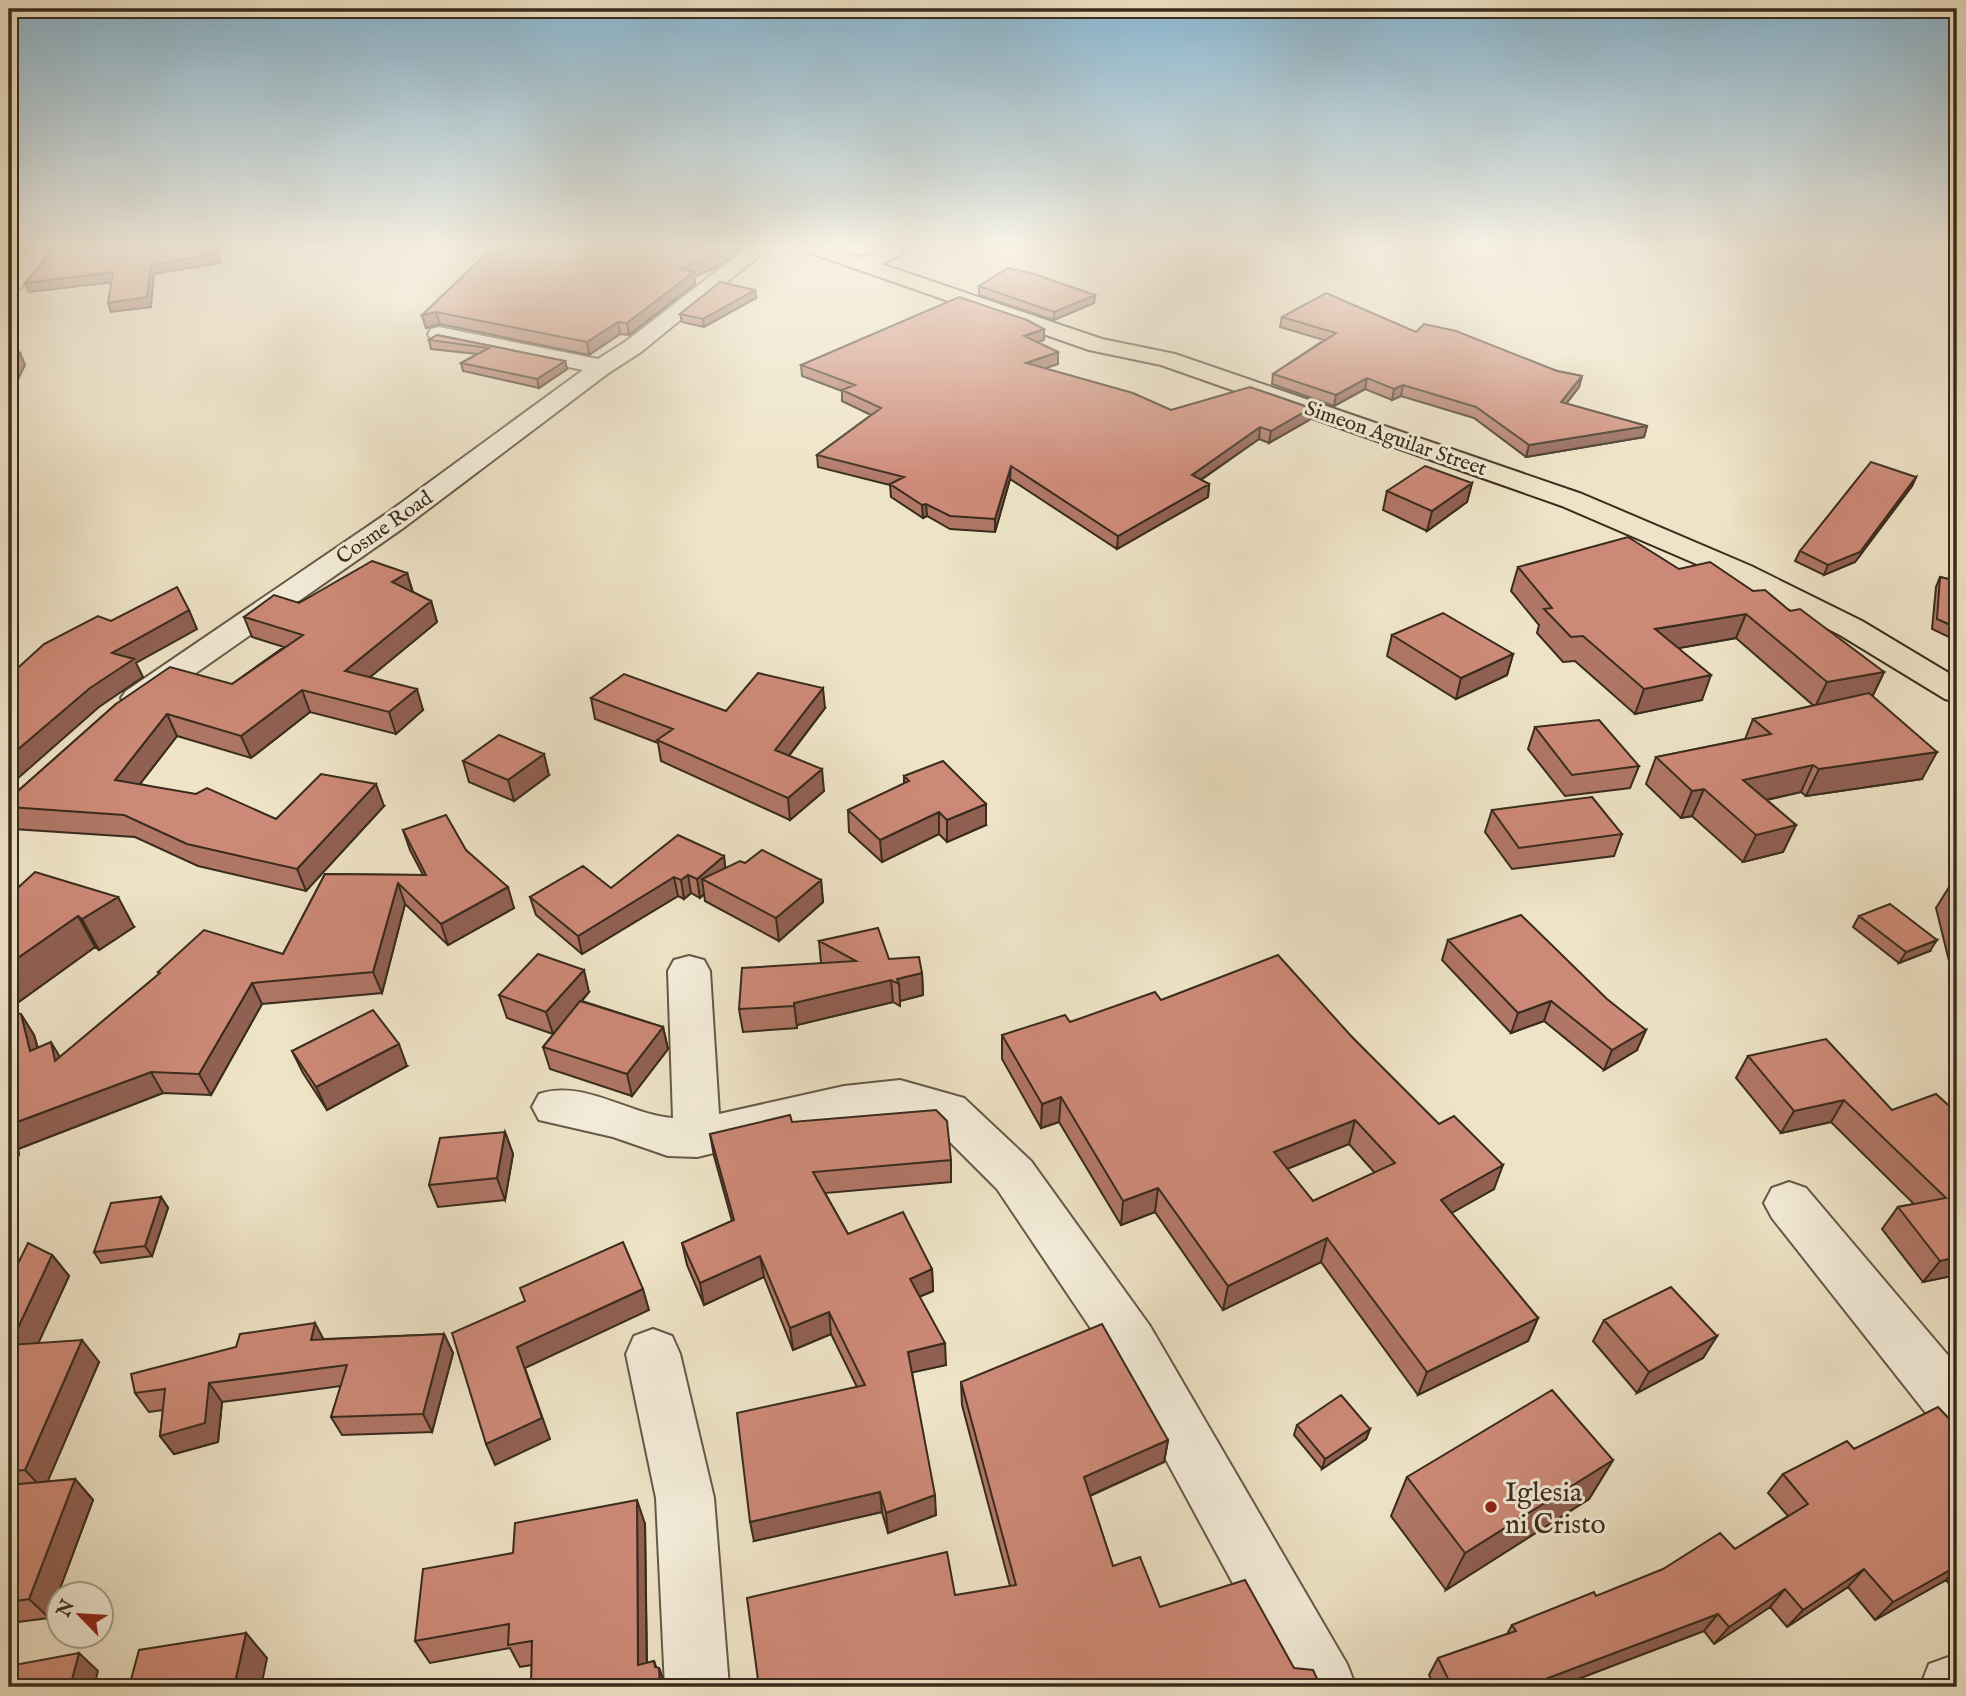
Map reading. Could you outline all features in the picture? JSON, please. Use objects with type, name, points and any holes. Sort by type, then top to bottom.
[{"type":"highway","name":"Simeon Aguilar Street","points":[[1039,325],[1097,345],[1167,359],[1572,500],[1740,572],[1851,628],[1957,692]]},
{"type":"street","name":"Cosme Road","points":[[113,716],[396,520],[661,325]]},
{"type":"street","points":[[439,334],[509,346],[602,367]]},
{"type":"street","points":[[689,971],[697,1138]]},
{"type":"street","points":[[555,1107],[614,1119],[668,1137],[697,1138],[844,1104],[877,1100],[900,1098],[948,1111],[1014,1175],[1131,1343],[1324,1687]]},
{"type":"street","points":[[1788,1203],[1957,1408]]},
{"type":"street","points":[[653,1354],[685,1498],[697,1687]]},
{"type":"street","points":[[1952,1687],[1957,1686]]},
{"type":"building","points":[[502,325],[613,325],[587,342]]},
{"type":"building","points":[[894,325],[1037,325],[1044,329],[1024,336],[1058,352],[1026,363],[1133,393],[1171,410],[1250,387],[1311,408],[1271,431],[1260,427],[1192,475],[1209,484],[1118,536],[1011,466],[995,519],[950,516],[926,504],[922,505],[890,484],[904,477],[817,455],[881,408],[842,390],[855,385],[801,365]]},
{"type":"building","points":[[1309,325],[1400,325],[1416,332],[1423,325],[1429,325],[1456,331],[1557,371],[1582,376],[1561,402],[1647,426],[1529,445],[1476,407],[1403,385],[1394,389],[1367,378],[1336,395],[1273,374],[1336,333]]},
{"type":"building","points":[[437,335],[565,361],[537,379],[461,363],[489,348],[429,340]]},
{"type":"building","points":[[20,353],[9,374],[9,355]]},
{"type":"building","points":[[1871,462],[1916,477],[1860,552],[1828,565],[1800,551]]},
{"type":"building","points":[[1425,466],[1472,483],[1432,511],[1387,491]]},
{"type":"building","points":[[1628,537],[1679,569],[1710,562],[1753,591],[1765,590],[1790,611],[1800,609],[1884,672],[1827,682],[1746,614],[1655,629],[1711,675],[1644,689],[1583,636],[1571,637],[1544,609],[1552,608],[1518,567]]},
{"type":"building","points":[[372,561],[407,573],[392,582],[431,601],[345,671],[417,689],[389,712],[302,690],[241,736],[167,714],[115,780],[196,794],[207,788],[276,819],[321,774],[376,784],[297,869],[187,844],[124,815],[9,807],[9,799],[116,704],[170,667],[232,684],[303,635],[244,617],[274,595],[299,603]]},
{"type":"building","points":[[1940,577],[1957,581],[1957,628],[1937,619]]},
{"type":"building","points":[[177,587],[189,610],[112,653],[134,659],[90,688],[9,757],[9,676],[44,644],[98,616],[111,621]]},
{"type":"building","points":[[1443,613],[1513,654],[1461,678],[1392,635]]},
{"type":"building","points":[[758,673],[823,688],[775,750],[822,769],[788,798],[657,740],[673,729],[591,698],[624,674],[726,711]]},
{"type":"building","points":[[1869,693],[1937,752],[1819,769],[1813,765],[1743,780],[1796,825],[1756,835],[1704,789],[1692,791],[1656,757],[1771,734],[1753,719]]},
{"type":"building","points":[[1599,720],[1639,766],[1572,775],[1535,727]]},
{"type":"building","points":[[499,735],[544,754],[508,780],[463,761]]},
{"type":"building","points":[[943,761],[986,804],[947,820],[939,812],[880,840],[848,810],[909,781],[904,776]]},
{"type":"building","points":[[1592,797],[1622,834],[1519,848],[1492,810]]},
{"type":"building","points":[[446,815],[466,850],[508,887],[441,924],[398,883],[373,972],[252,983],[199,1074],[151,1072],[9,1125],[9,1011],[21,1014],[30,1051],[51,1042],[55,1061],[160,973],[158,972],[204,930],[283,954],[325,874],[426,875],[403,830]]},
{"type":"building","points":[[678,835],[724,856],[697,879],[688,875],[681,880],[674,877],[578,936],[530,897],[583,866],[611,888]]},
{"type":"building","points":[[762,850],[821,880],[776,918],[702,879],[740,861],[745,863]]},
{"type":"building","points":[[35,872],[118,897],[82,919],[78,916],[9,964],[9,896]]},
{"type":"building","points":[[1951,884],[1957,885],[1957,907]]},
{"type":"building","points":[[1890,904],[1937,940],[1906,952],[1859,916]]},
{"type":"building","points":[[1521,915],[1607,999],[1646,1030],[1612,1050],[1551,1001],[1518,1013],[1448,940]]},
{"type":"building","points":[[878,928],[889,959],[919,957],[922,973],[897,979],[899,984],[891,980],[794,1003],[794,1006],[739,1009],[742,968],[856,961],[819,941]]},
{"type":"building","points":[[538,954],[584,970],[546,1012],[499,995]]},
{"type":"building","points":[[1278,955],[1352,1037],[1439,1124],[1454,1116],[1503,1165],[1441,1200],[1538,1318],[1427,1372],[1327,1238],[1228,1286],[1158,1188],[1123,1201],[1061,1097],[1042,1104],[1002,1035],[1065,1015],[1070,1022],[1155,992],[1161,1000]],"holes":[[[1355,1120],[1395,1163],[1313,1201],[1274,1152]]]},
{"type":"building","points":[[580,1001],[663,1027],[627,1074],[543,1047]]},
{"type":"building","points":[[373,1010],[399,1044],[316,1087],[292,1051]]},
{"type":"building","points":[[1826,1039],[1892,1110],[1936,1094],[1957,1113],[1957,1257],[1940,1261],[1898,1207],[1946,1198],[1844,1100],[1794,1111],[1748,1056]]},
{"type":"building","points":[[936,1110],[947,1121],[951,1160],[813,1172],[848,1234],[903,1212],[932,1269],[910,1279],[945,1343],[908,1352],[935,1495],[886,1513],[880,1492],[750,1522],[737,1413],[865,1385],[829,1312],[790,1328],[760,1256],[700,1283],[682,1243],[734,1220],[710,1134],[790,1115],[792,1122]]},
{"type":"building","points":[[505,1132],[497,1178],[429,1185],[440,1138]]},
{"type":"building","points":[[161,1197],[145,1246],[94,1252],[111,1203]]},
{"type":"building","points":[[623,1242],[643,1289],[517,1347],[542,1418],[486,1444],[452,1333],[525,1301],[520,1288]]},
{"type":"building","points":[[28,1243],[52,1255],[10,1345],[82,1340],[25,1470],[9,1471],[9,1282]]},
{"type":"building","points":[[1671,1287],[1717,1336],[1649,1372],[1604,1320]]},
{"type":"building","points":[[315,1323],[311,1340],[444,1334],[423,1414],[331,1417],[347,1365],[209,1383],[205,1423],[160,1436],[165,1389],[135,1393],[131,1374],[236,1347],[240,1334]]},
{"type":"building","points":[[1102,1324],[1168,1440],[1084,1477],[1113,1566],[1140,1557],[1160,1607],[1245,1580],[1294,1668],[1313,1670],[1321,1687],[759,1687],[747,1598],[947,1552],[955,1595],[1016,1585],[961,1382]]},
{"type":"building","points":[[1552,1390],[1613,1460],[1465,1553],[1407,1477]]},
{"type":"building","points":[[1341,1395],[1370,1429],[1325,1459],[1297,1425]]},
{"type":"building","points":[[1938,1407],[1957,1427],[1957,1566],[1893,1602],[1864,1569],[1803,1610],[1785,1589],[1729,1627],[1718,1614],[1524,1687],[1452,1687],[1438,1658],[1516,1631],[1512,1625],[1594,1592],[1596,1596],[1663,1569],[1720,1533],[1735,1549],[1808,1504],[1783,1474],[1847,1441],[1854,1449]]},
{"type":"building","points":[[75,1479],[29,1599],[9,1602],[9,1485]]},
{"type":"building","points":[[637,1500],[638,1665],[654,1661],[655,1667],[659,1668],[660,1687],[531,1687],[532,1641],[508,1645],[509,1624],[415,1641],[423,1569],[513,1553],[515,1523]]},
{"type":"building","points":[[246,1633],[234,1687],[129,1687],[139,1650]]},
{"type":"building","points":[[79,1653],[70,1687],[9,1687],[9,1666]]},
{"type":"place","name":"Iglesia ni Cristo","points":[[1491,1507]]}]
